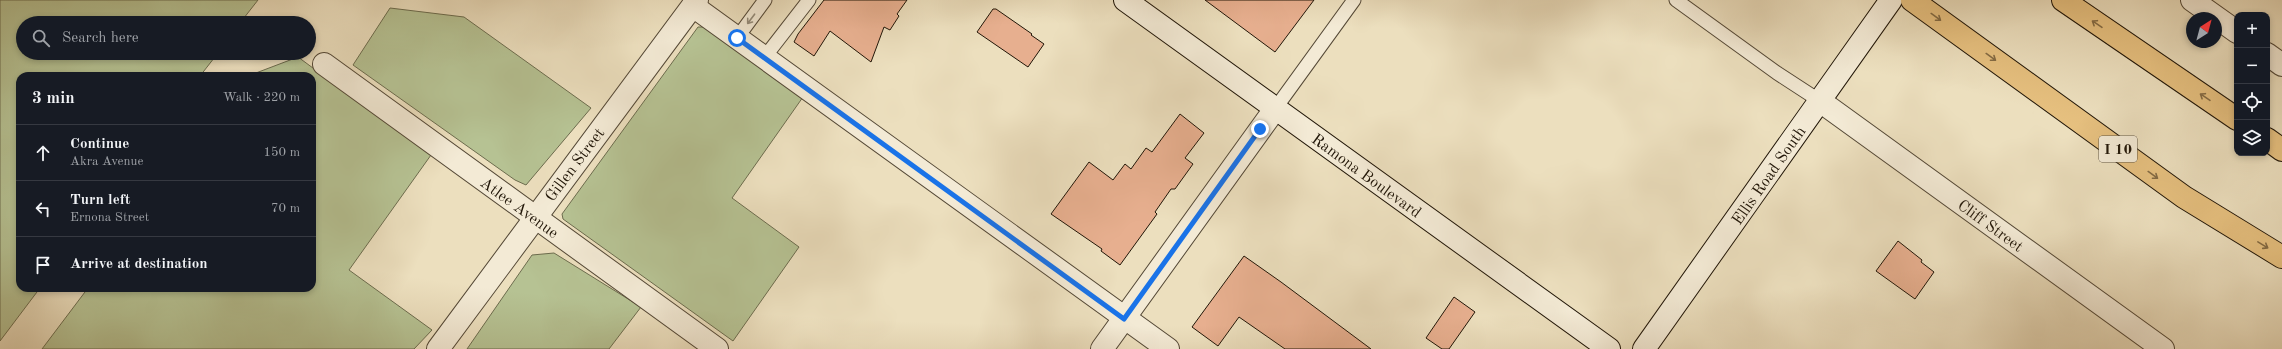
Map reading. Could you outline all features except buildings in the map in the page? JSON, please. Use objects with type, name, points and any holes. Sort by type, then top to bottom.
[{"type":"highway","name":"I 10","points":[[1912,0],[2184,197],[2282,257]]},
{"type":"highway","points":[[2063,0],[2234,117]]},
{"type":"highway","points":[[2270,141],[2282,150]]},
{"type":"street","name":"Ramona Boulevard","points":[[1125,0],[1609,349]]},
{"type":"street","name":"Ellis Road South","points":[[1644,349],[1891,0]]},
{"type":"street","points":[[2192,0],[2234,30]]},
{"type":"street","points":[[695,3],[764,58],[1124,319],[1168,349]]},
{"type":"street","name":"Gillen Street","points":[[438,349],[695,3]]},
{"type":"street","points":[[2270,56],[2282,64]]},
{"type":"street","name":"Atlee Avenue","points":[[324,64],[534,218],[717,349]]},
{"type":"street","name":"Cliff Street","points":[[1820,101],[2163,349]]},
{"type":"street","points":[[1102,349],[1275,109]]},
{"type":"lane","points":[[737,38],[765,0]]},
{"type":"lane","points":[[764,58],[809,0]]},
{"type":"lane","points":[[1275,109],[1354,0]]},
{"type":"lane","points":[[1676,0],[1777,73],[1820,101]]},
{"type":"green space","points":[[0,0],[258,0],[245,16],[16,16],[16,60],[213,60],[203,72],[16,72],[16,292],[37,292],[0,341]]},
{"type":"green space","points":[[390,8],[464,17],[591,108],[526,185],[515,180],[353,65]]},
{"type":"green space","points":[[698,27],[708,27],[803,97],[732,198],[799,247],[733,341],[563,219],[562,214]]},
{"type":"green space","points":[[290,60],[302,60],[431,155],[349,270],[432,330],[414,349],[42,349],[85,292],[316,292],[316,72],[259,72]]},
{"type":"green space","points":[[554,253],[641,307],[609,349],[467,349],[532,255]]},
{"type":"route","points":[[737,38],[1124,319],[1260,129]]}]
